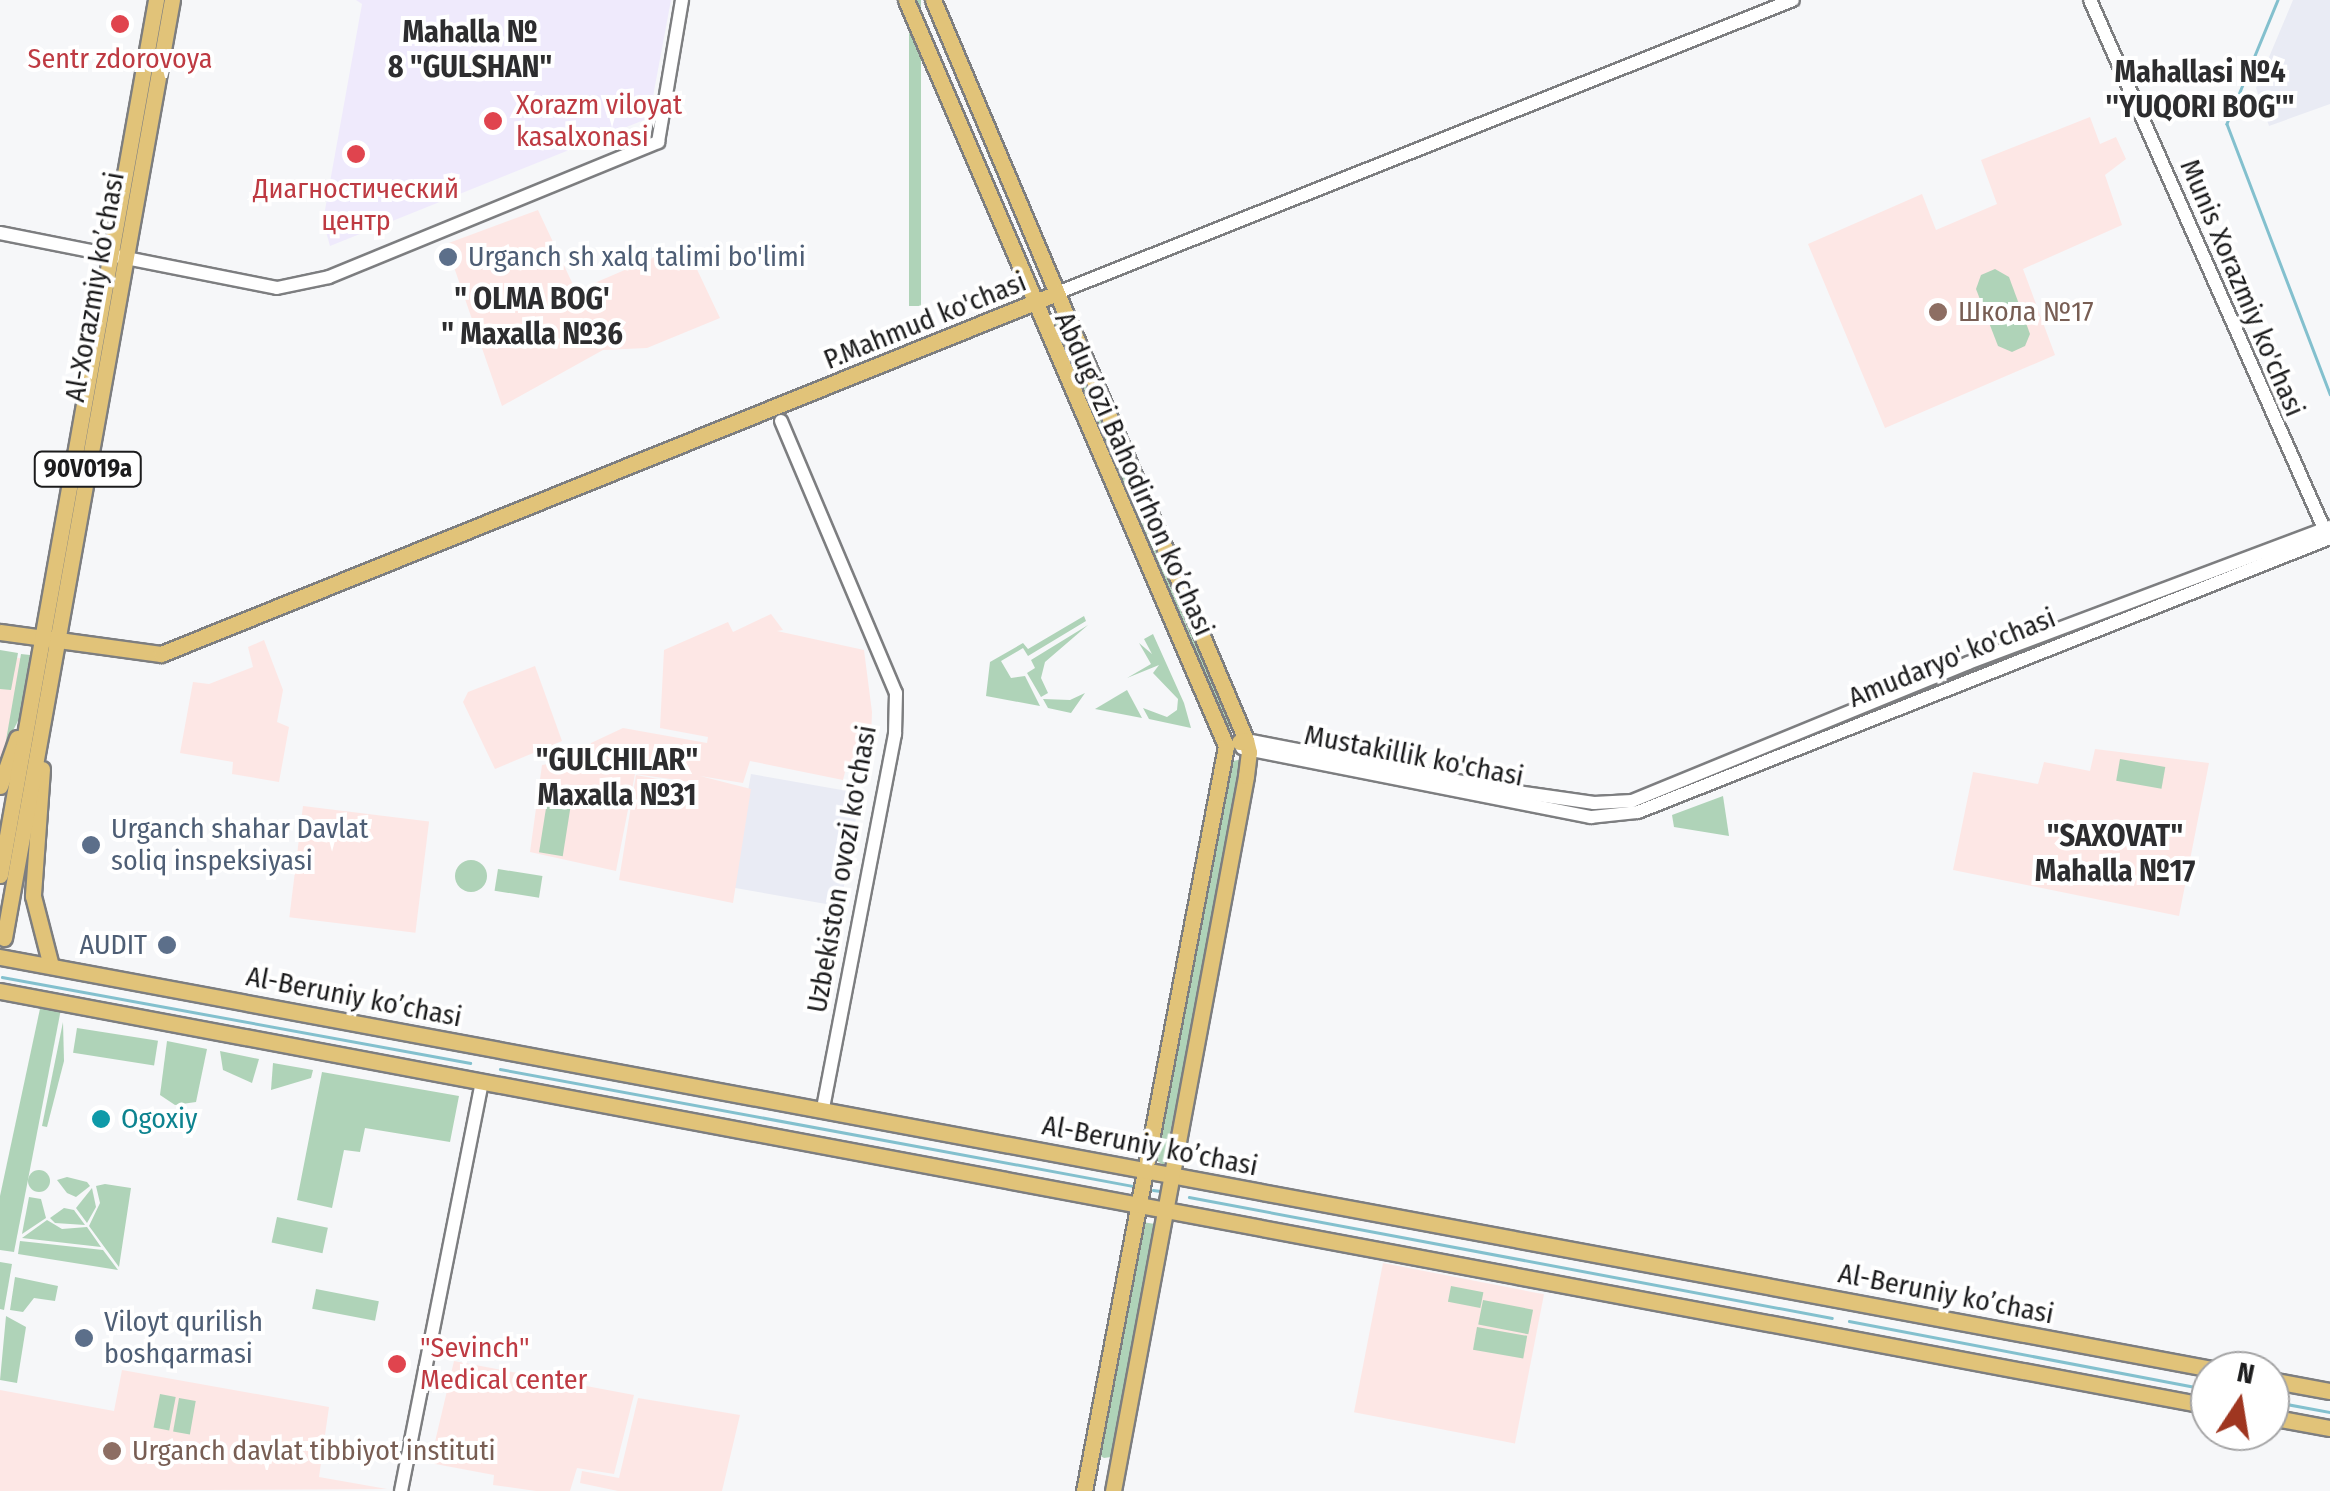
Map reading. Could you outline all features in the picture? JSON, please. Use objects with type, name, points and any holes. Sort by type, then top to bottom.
[{"type":"main road","name":"Al-Xorazmiy ko’chasi","points":[[4,938],[57,641],[156,0]]},
{"type":"main road","name":"Al-Xorazmiy ko’chasi","points":[[119,258],[172,0]]},
{"type":"main road","name":"Abdug’ozi Bahodirhon ko’chasi","points":[[906,0],[1032,304],[1226,746]]},
{"type":"main road","name":"Abdug’ozi Bahodirhon ko’chasi","points":[[932,0],[1247,744]]},
{"type":"main road","name":"P.Mahmud ko'chasi","points":[[0,632],[161,654],[1057,293]]},
{"type":"main road","name":"Al-Xorazmiy ko’chasi","points":[[0,874],[32,697],[57,641]]},
{"type":"main road","points":[[0,786],[32,697]]},
{"type":"main road","points":[[42,724],[33,896],[51,966]]},
{"type":"main road","points":[[1084,1491],[1226,746],[1247,744],[1174,1176],[1113,1491]]},
{"type":"main road","name":"Al-Beruniy ko’chasi","points":[[0,957],[2190,1365]]},
{"type":"main road","points":[[0,991],[1167,1214],[2190,1402]]},
{"type":"main road","points":[[482,1083],[490,1048]]},
{"type":"main road","points":[[2290,1384],[2330,1391]]},
{"type":"main road","points":[[2290,1421],[2330,1428]]},
{"type":"street","points":[[0,233],[119,258],[296,287],[658,142],[682,0]]},
{"type":"street","name":"P.Mahmud ko'chasi","points":[[1057,293],[1793,0]]},
{"type":"street","name":"Munis Xorazmiy ko'chasi","points":[[2090,0],[2328,534]]},
{"type":"street","name":"Uzbekiston ovozi ko'chasi","points":[[781,421],[896,692],[896,734],[823,1108]]},
{"type":"street","name":"Amudaryo' ko'chasi","points":[[1593,810],[1638,812],[2328,534]]},
{"type":"street","name":"Mustakillik ko'chasi","points":[[1247,744],[1593,810]]},
{"type":"street","points":[[401,1491],[482,1083]]},
{"type":"shaded area","name":"Xorazm viloyat kasalxonasi","points":[[356,0],[671,0],[649,118],[330,246],[323,221],[362,4]]},
{"type":"shaded area","points":[[2293,0],[2330,0],[2330,104],[2269,126],[2256,88]]},
{"type":"shaded area","name":"Школа №17","points":[[2090,117],[2100,144],[2116,137],[2126,159],[2105,175],[2122,225],[2023,269],[2055,355],[1885,428],[1808,244],[1922,194],[1936,230],[1997,204],[1981,160]]},
{"type":"shaded area","points":[[538,210],[576,291],[685,244],[720,318],[647,348],[603,350],[502,406],[446,244]]},
{"type":"shaded area","points":[[771,614],[783,630],[777,631],[864,650],[872,712],[870,768],[847,764],[843,780],[750,761],[743,783],[700,776],[751,789],[733,903],[619,880],[636,775],[691,782],[635,774],[616,871],[530,852],[542,765],[589,757],[591,743],[623,728],[707,743],[708,737],[660,728],[664,650],[728,622],[733,632]]},
{"type":"shaded area","points":[[264,640],[283,690],[277,722],[289,727],[279,782],[232,774],[233,762],[180,753],[193,682],[209,684],[253,667],[248,647]]},
{"type":"shaded area","points":[[0,654],[24,659],[0,787]]},
{"type":"shaded area","points":[[535,666],[562,741],[495,769],[463,702],[468,692]]},
{"type":"shaded area","points":[[2095,749],[2209,763],[2179,916],[1953,870],[1973,772],[2038,784],[2044,762],[2090,771]]},
{"type":"shaded area","points":[[751,774],[860,793],[840,907],[731,887]]},
{"type":"shaded area","points":[[303,806],[429,821],[415,933],[289,917]]},
{"type":"shaded area","points":[[1383,1263],[1544,1294],[1515,1444],[1354,1412]]},
{"type":"shaded area","points":[[454,1361],[634,1395],[614,1474],[577,1468],[570,1491],[536,1491],[493,1485],[494,1475],[430,1463]]},
{"type":"shaded area","name":"Urganch davlat tibbiyot instituti","points":[[122,1370],[329,1407],[319,1477],[387,1489],[0,1491],[0,1390],[114,1411]]},
{"type":"shaded area","points":[[638,1398],[740,1415],[722,1491],[618,1491],[580,1483],[582,1471],[619,1478]]},
{"type":"green space","points":[[909,0],[921,0],[921,306],[909,306]]},
{"type":"green space","points":[[1995,269],[2009,277],[2030,334],[2025,346],[2012,352],[1998,346],[1976,289],[1981,275]]},
{"type":"green space","points":[[1057,315],[1233,727],[1223,729],[1046,320]]},
{"type":"green space","points":[[1084,616],[1086,621],[1028,656],[1023,648],[1001,661],[1011,678],[1025,676],[1040,706],[986,696],[990,662],[1023,643],[1028,649]]},
{"type":"green space","points":[[1088,625],[1045,662],[1041,678],[1048,693],[1041,697],[1027,673],[1035,668],[1031,660]]},
{"type":"green space","points":[[1153,634],[1191,728],[1149,719],[1143,708],[1167,717],[1177,710],[1178,699],[1153,673],[1159,665],[1127,678],[1151,664],[1139,643],[1152,654],[1144,639]]},
{"type":"green space","points":[[0,650],[18,653],[11,690],[0,689]]},
{"type":"green space","points":[[21,654],[30,655],[19,719],[5,746]]},
{"type":"green space","points":[[1127,690],[1142,718],[1095,709]]},
{"type":"green space","points":[[1085,693],[1071,713],[1048,708],[1043,699],[1070,700]]},
{"type":"green space","points":[[1242,759],[1164,1165],[1155,1160],[1229,762]]},
{"type":"green space","points":[[2120,759],[2165,767],[2161,789],[2116,781]]},
{"type":"green space","points":[[1723,796],[1729,836],[1674,827],[1672,815]]},
{"type":"green space","points":[[547,802],[571,806],[563,856],[539,852]]},
{"type":"green space","points":[[471,860],[483,864],[487,876],[483,888],[471,892],[459,888],[455,876],[459,864]]},
{"type":"green space","points":[[498,869],[542,876],[539,898],[495,891]]},
{"type":"green space","points":[[41,1004],[61,1009],[14,1252],[0,1250],[0,1196]]},
{"type":"green space","points":[[63,1022],[64,1061],[47,1127],[42,1126]]},
{"type":"green space","points":[[77,1028],[158,1041],[154,1066],[73,1053]]},
{"type":"green space","points":[[167,1041],[207,1049],[196,1102],[175,1105],[160,1095]]},
{"type":"green space","points":[[220,1051],[259,1059],[252,1083],[223,1070]]},
{"type":"green space","points":[[273,1063],[313,1070],[311,1078],[271,1090]]},
{"type":"green space","points":[[322,1072],[459,1096],[450,1142],[365,1128],[360,1152],[344,1150],[332,1208],[297,1200]]},
{"type":"green space","points":[[39,1170],[47,1173],[47,1189],[39,1192],[31,1189],[28,1181],[31,1173]]},
{"type":"green space","points":[[67,1177],[90,1186],[76,1197],[67,1193],[57,1180]]},
{"type":"green space","points":[[96,1186],[131,1188],[119,1267],[89,1226],[100,1203]]},
{"type":"green space","points":[[92,1188],[96,1207],[87,1223],[76,1208]]},
{"type":"green space","points":[[29,1197],[41,1199],[46,1218],[22,1234]]},
{"type":"green space","points":[[64,1208],[74,1210],[85,1225],[55,1223],[50,1218]]},
{"type":"green space","points":[[277,1217],[328,1228],[322,1253],[272,1242]]},
{"type":"green space","points":[[47,1220],[62,1229],[87,1227],[101,1247],[22,1238]]},
{"type":"green space","points":[[1142,1222],[1155,1224],[1111,1457],[1104,1458],[1099,1455]]},
{"type":"green space","points":[[20,1241],[103,1250],[118,1270],[18,1254]]},
{"type":"green space","points":[[0,1262],[12,1264],[4,1310],[0,1309]]},
{"type":"green space","points":[[15,1277],[58,1286],[55,1301],[34,1298],[23,1312],[10,1310]]},
{"type":"green space","points":[[1451,1286],[1483,1292],[1480,1308],[1448,1302]]},
{"type":"green space","points":[[316,1289],[379,1301],[375,1321],[312,1309]]},
{"type":"green space","points":[[1483,1300],[1533,1310],[1528,1334],[1478,1325]]},
{"type":"green space","points":[[6,1316],[26,1327],[17,1383],[0,1380]]},
{"type":"green space","points":[[1477,1327],[1527,1336],[1523,1359],[1473,1350]]},
{"type":"green space","points":[[160,1394],[176,1397],[169,1430],[154,1427]]},
{"type":"green space","points":[[179,1398],[196,1401],[190,1434],[173,1431]]},
{"type":"waterway","points":[[2278,0],[2227,124],[2330,394]]},
{"type":"waterway","points":[[2,977],[470,1063]]},
{"type":"waterway","points":[[500,1069],[1133,1186]]},
{"type":"waterway","points":[[1153,1190],[1160,1191]]},
{"type":"waterway","points":[[1189,1197],[1832,1318]]},
{"type":"waterway","points":[[1849,1321],[2190,1386]]},
{"type":"waterway","points":[[2290,1405],[2330,1412]]},
{"type":"place","name":"Sentr zdorovoya","points":[[120,24]]},
{"type":"place","name":"Xorazm viloyat kasalxonasi","points":[[493,121]]},
{"type":"place","name":"Диагностический центр","points":[[356,154]]},
{"type":"place","name":"Urganch sh xalq talimi bo'limi","points":[[448,257]]},
{"type":"place","name":"Школа №17","points":[[1938,312]]},
{"type":"place","name":"Urganch shahar Davlat soliq inspeksiyasi","points":[[91,845]]},
{"type":"place","name":"AUDIT","points":[[167,945]]},
{"type":"place","name":"Ogoxiy","points":[[101,1119]]},
{"type":"place","name":"Viloyt qurilish boshqarmasi","points":[[84,1338]]},
{"type":"place","name":"\"Sevinch\" Medical center","points":[[397,1364]]},
{"type":"place","name":"Urganch davlat tibbiyot instituti","points":[[112,1451]]},
{"type":"district","name":"Mahalla № 8 \"GULSHAN\"","points":[[470,49]]},
{"type":"district","name":"Mahallasi №4 ''YUQORI BOG'\"","points":[[2200,89]]},
{"type":"district","name":"\" OLMA BOG' \" Maxalla №36","points":[[532,316]]},
{"type":"district","name":"\"GULCHILAR\" Maxalla №31","points":[[617,777]]},
{"type":"district","name":"\"SAXOVAT\" Mahalla №17","points":[[2115,853]]}]
